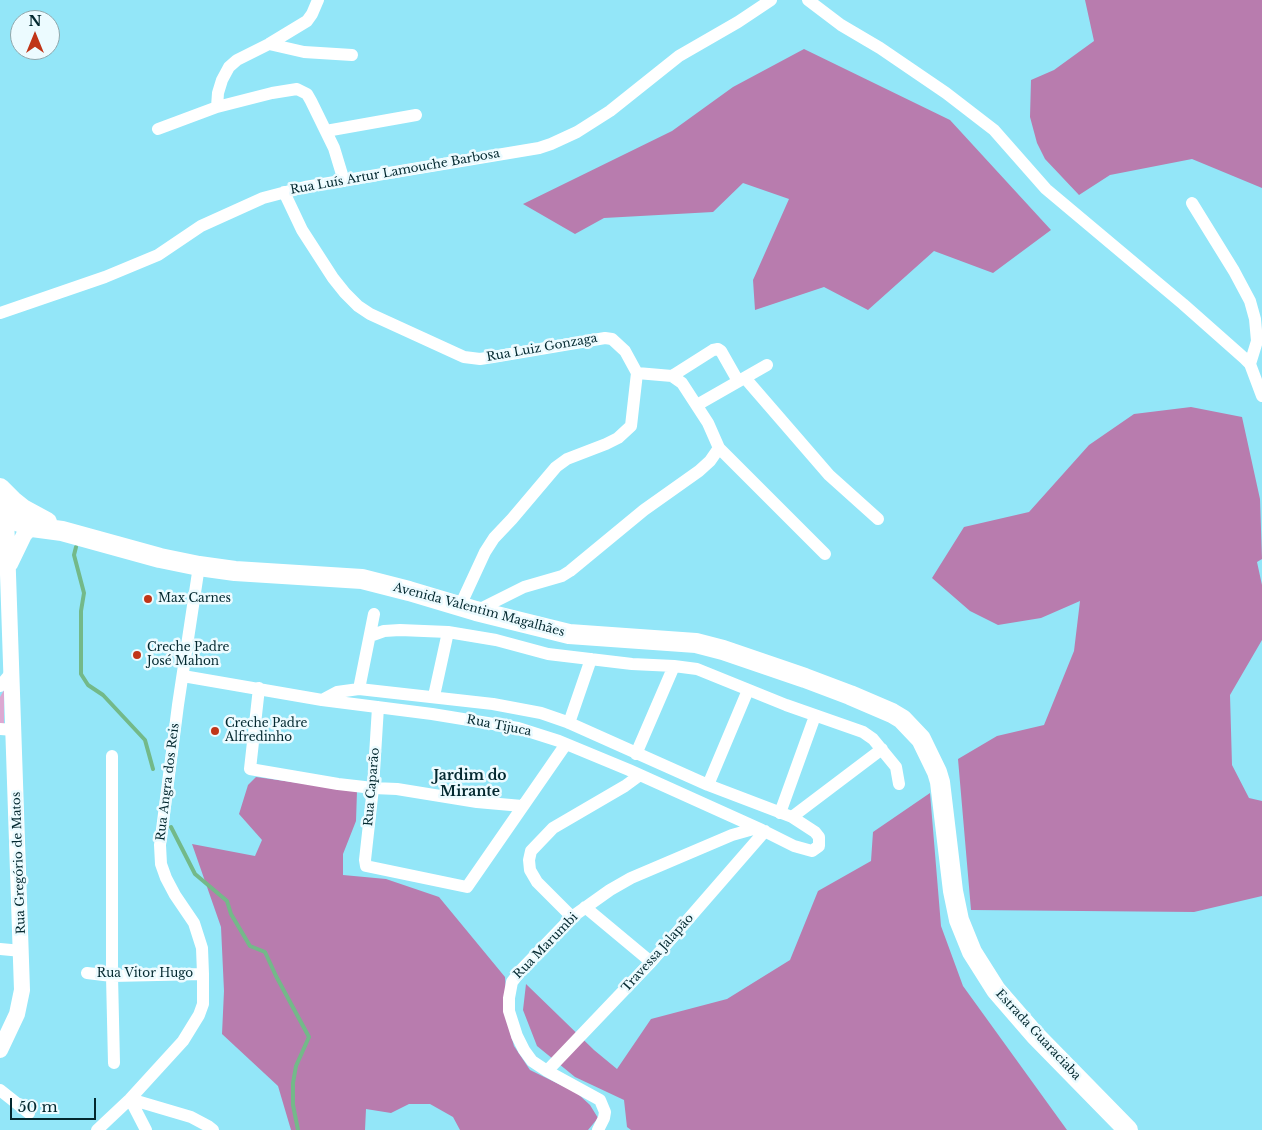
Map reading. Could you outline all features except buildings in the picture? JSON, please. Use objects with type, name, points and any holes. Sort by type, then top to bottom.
[{"type":"main road","name":"Avenida Valentim Magalhães","points":[[5,503],[14,520],[36,522],[160,558],[199,566],[235,571],[362,579],[468,609],[569,634],[696,643],[723,650],[850,695],[892,713],[910,727],[921,739],[928,751],[940,782]]},
{"type":"main road","name":"Estrada Guaraciaba","points":[[940,782],[953,891],[960,920],[972,952],[1002,998],[1035,1035],[1128,1130]]},
{"type":"street","points":[[217,107],[218,92],[229,67],[237,60],[269,44],[307,21],[318,0]]},
{"type":"street","name":"Rua Luís Artur Lamouche Barbosa","points":[[0,313],[105,277],[158,255],[201,226],[263,198],[284,192],[471,158],[539,148],[551,144],[577,132],[610,111],[679,56],[738,22],[771,0]]},
{"type":"street","points":[[808,0],[841,25],[880,48],[946,93],[994,130],[1046,189],[1183,304],[1250,364],[1262,396]]},
{"type":"street","points":[[269,44],[304,52],[352,55]]},
{"type":"street","points":[[158,129],[217,107],[272,93],[297,89],[307,94],[326,131],[334,148],[344,181]]},
{"type":"street","points":[[326,131],[416,115]]},
{"type":"street","name":"Rua Luiz Gonzaga","points":[[284,192],[302,230],[333,278],[358,306],[370,314],[464,357],[480,359],[605,338],[612,339],[625,351],[637,373]]},
{"type":"street","points":[[1192,203],[1250,301],[1257,331],[1257,341],[1250,364]]},
{"type":"street","points":[[672,376],[713,350],[718,349],[721,351],[742,380],[829,475],[878,519]]},
{"type":"street","points":[[698,405],[767,365]]},
{"type":"street","points":[[468,609],[485,552],[494,538],[556,467],[567,459],[618,438],[631,426],[637,373],[672,376],[682,383],[698,405],[719,448],[825,554]]},
{"type":"street","points":[[468,609],[524,587],[562,576],[570,571],[644,510],[699,471],[710,461],[719,448]]},
{"type":"street","name":"Rua Gregório de Matos","points":[[0,1050],[21,1003],[22,990],[22,951],[7,730],[12,672],[5,503]]},
{"type":"street","points":[[8,568],[19,543],[36,522]]},
{"type":"street","name":"Rua Angra dos Reis","points":[[97,1130],[130,1099],[193,1028],[203,1004],[202,948],[194,923],[166,878],[160,845],[199,566]]},
{"type":"street","points":[[359,689],[374,614]]},
{"type":"street","points":[[370,636],[384,631],[400,630],[448,632],[496,640],[548,654],[632,664],[697,669],[816,716],[863,732],[873,739],[896,767],[899,784]]},
{"type":"street","points":[[434,696],[448,632]]},
{"type":"street","points":[[569,724],[591,659]]},
{"type":"street","points":[[636,754],[674,666]]},
{"type":"street","points":[[0,686],[12,672]]},
{"type":"street","name":"Rua Tijuca","points":[[183,676],[322,700],[518,728],[566,744],[640,775],[761,829],[794,846],[812,851],[819,846],[820,841],[815,832],[786,815]]},
{"type":"street","points":[[259,688],[250,769],[373,788],[397,789],[478,802],[522,806],[566,744]]},
{"type":"street","points":[[322,700],[337,692],[359,689],[434,696],[514,707],[569,724],[708,785],[786,815]]},
{"type":"street","points":[[708,785],[748,690]]},
{"type":"street","name":"Rua Caparão","points":[[378,707],[373,788],[364,860],[366,866],[467,887],[522,806]]},
{"type":"street","points":[[786,815],[816,716]]},
{"type":"street","points":[[786,815],[882,749]]},
{"type":"street","points":[[112,756],[114,1063]]},
{"type":"street","points":[[572,917],[537,882],[530,870],[529,860],[531,851],[554,828],[640,775]]},
{"type":"street","name":"Rua Marumbi","points":[[598,1130],[605,1112],[600,1100],[532,1061],[521,1043],[509,1011],[512,982],[572,917],[610,890],[631,878],[732,835],[761,829]]},
{"type":"street","name":"Travessa Jalapão","points":[[547,1071],[651,962],[761,829]]},
{"type":"street","points":[[585,907],[651,962]]},
{"type":"street","points":[[0,949],[22,951]]},
{"type":"street","name":"Rua Vitor Hugo","points":[[87,974],[112,976],[203,974]]},
{"type":"street","points":[[0,1090],[29,1113]]},
{"type":"street","points":[[130,1099],[146,1130]]},
{"type":"street","points":[[130,1099],[191,1117],[213,1130]]},
{"type":"shaded area","points":[[1085,0],[1262,0],[1262,188],[1192,159],[1110,175],[1079,195],[1045,159],[1037,143],[1030,117],[1031,80],[1054,70],[1094,41]]},
{"type":"shaded area","points":[[804,49],[950,120],[1051,230],[993,273],[934,251],[868,310],[824,287],[755,310],[753,280],[789,199],[743,183],[713,212],[604,218],[575,234],[523,204],[672,131],[733,87]]},
{"type":"shaded area","points":[[1191,407],[1242,417],[1260,499],[1262,559],[1257,562],[1262,585],[1262,640],[1230,695],[1232,765],[1249,798],[1262,801],[1262,896],[1194,912],[971,910],[958,759],[997,736],[1044,725],[1074,651],[1080,601],[1041,618],[998,625],[970,611],[932,578],[964,527],[1029,512],[1089,445],[1134,414]]},
{"type":"shaded area","points":[[4,690],[4,725],[0,724],[0,697]]},
{"type":"shaded area","points":[[256,777],[357,791],[356,821],[343,854],[343,875],[386,879],[439,897],[505,977],[508,1025],[514,1046],[530,1070],[577,1093],[590,1105],[598,1118],[588,1130],[460,1130],[453,1117],[430,1104],[409,1104],[391,1113],[366,1109],[365,1130],[291,1130],[278,1086],[222,1034],[224,991],[221,927],[192,844],[255,856],[262,840],[239,814],[248,785]]},
{"type":"shaded area","points":[[930,793],[941,926],[963,986],[1067,1130],[631,1130],[627,1127],[624,1100],[575,1077],[537,1046],[523,1010],[526,984],[594,1050],[617,1069],[651,1019],[727,999],[790,960],[818,891],[871,861],[873,832]]},
{"type":"waterway","points":[[76,547],[74,555],[84,593],[81,611],[81,674],[88,685],[103,695],[145,740],[153,769]]},
{"type":"waterway","points":[[171,827],[195,874],[227,901],[231,914],[250,946],[265,952],[309,1037],[296,1066],[293,1083],[293,1105],[298,1130]]},
{"type":"place","name":"Max Carnes","points":[[148,599]]},
{"type":"place","name":"Creche Padre José Mahon","points":[[137,655]]},
{"type":"place","name":"Creche Padre Alfredinho","points":[[215,731]]},
{"type":"district","name":"Jardim do Mirante","points":[[470,784]]}]
